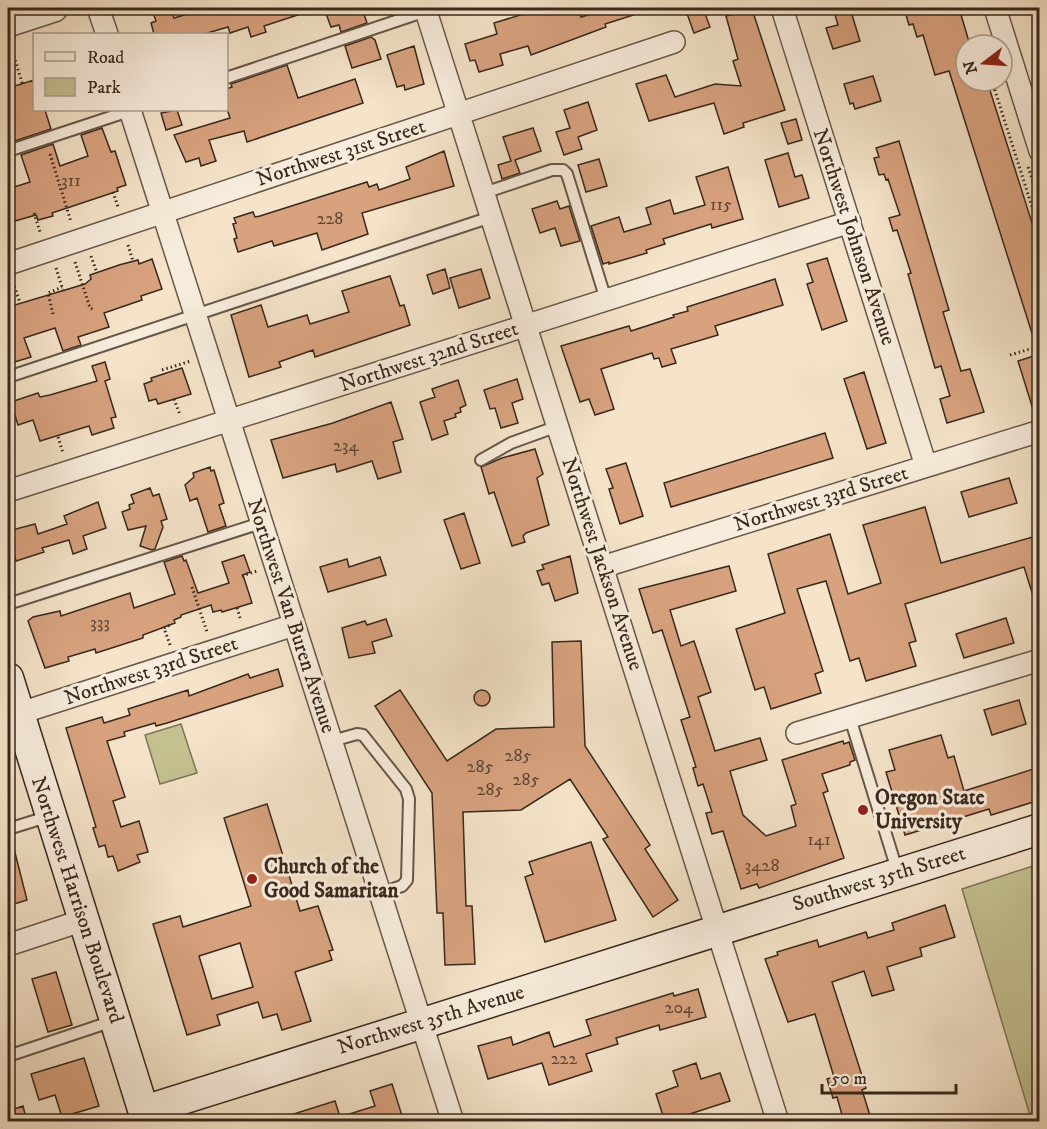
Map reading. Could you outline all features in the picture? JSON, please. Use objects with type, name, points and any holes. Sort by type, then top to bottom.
[{"type":"main road","name":"Northwest Harrison Boulevard","points":[[8,678],[13,715],[50,816],[84,920],[115,1020],[141,1118]]},
{"type":"main road","name":"Southwest 35th Street","points":[[719,930],[1040,829]]},
{"type":"main road","name":"Northwest 35th Avenue","points":[[141,1118],[422,1022],[719,930]]},
{"type":"street","points":[[9,33],[54,8]]},
{"type":"street","points":[[98,8],[107,33]]},
{"type":"street","name":"Northwest Johnson Avenue","points":[[782,8],[926,466]]},
{"type":"street","points":[[995,8],[1040,151]]},
{"type":"street","name":"Northwest Jackson Avenue","points":[[425,9],[719,930],[778,1122]]},
{"type":"street","name":"Northwest 31st Street","points":[[10,272],[80,252],[162,213],[674,42]]},
{"type":"street","name":"Northwest Van Buren Avenue","points":[[131,111],[453,1122]]},
{"type":"street","name":"Northwest 32nd Street","points":[[8,491],[850,222]]},
{"type":"street","name":"Northwest 33rd Street","points":[[602,567],[1040,432]]},
{"type":"street","name":"Northwest 33rd Street","points":[[13,715],[294,625]]},
{"type":"street","points":[[797,733],[1040,660]]},
{"type":"street","points":[[8,945],[84,920]]},
{"type":"lane","points":[[228,77],[425,9]]},
{"type":"lane","points":[[8,151],[128,111]]},
{"type":"lane","points":[[484,193],[552,170],[563,170],[567,174],[606,300]]},
{"type":"lane","points":[[8,376],[491,217]]},
{"type":"lane","points":[[481,460],[511,443],[558,426]]},
{"type":"lane","points":[[8,604],[261,523]]},
{"type":"lane","points":[[850,718],[898,873]]},
{"type":"lane","points":[[332,741],[357,734],[363,735],[406,789],[409,799],[407,880],[402,886],[381,893]]},
{"type":"lane","points":[[8,829],[50,816]]},
{"type":"lane","points":[[8,1056],[115,1020]]},
{"type":"path","points":[[9,33],[23,86]]},
{"type":"path","points":[[996,93],[1040,232]]},
{"type":"path","points":[[50,154],[80,252],[90,308],[93,309]]},
{"type":"path","points":[[34,213],[40,232]]},
{"type":"path","points":[[80,252],[97,273]]},
{"type":"path","points":[[53,314],[48,293],[63,289],[56,266]]},
{"type":"path","points":[[10,272],[20,303]]},
{"type":"path","points":[[1010,356],[1040,346]]},
{"type":"path","points":[[162,370],[192,360]]},
{"type":"path","points":[[174,399],[180,415]]},
{"type":"path","points":[[242,576],[258,571]]},
{"type":"path","points":[[192,587],[213,651]]},
{"type":"path","points":[[170,625],[164,628],[176,663]]},
{"type":"green space","points":[[181,724],[197,773],[160,784],[145,735]]},
{"type":"green space","points":[[1039,864],[1040,1121],[1032,1122],[962,889]]},
{"type":"building","points":[[170,8],[174,18],[207,8],[310,8],[310,11],[264,26],[266,32],[251,37],[248,27],[230,33],[228,27],[207,33],[154,33],[151,23],[156,21],[153,13]]},
{"type":"building","points":[[324,8],[362,8],[367,23],[341,32],[339,25],[331,27]]},
{"type":"building","points":[[543,8],[578,8],[581,17],[611,8],[645,8],[646,11],[605,24],[606,27],[531,55],[528,46],[500,54],[503,65],[479,72],[475,60],[470,61],[465,44],[497,34],[494,23]]},
{"type":"building","points":[[685,8],[703,8],[710,27],[694,33]]},
{"type":"building","points":[[833,8],[850,8],[860,41],[833,49],[826,28],[838,25]]},
{"type":"building","points":[[904,8],[959,8],[966,33],[954,33],[954,87],[949,71],[935,75],[923,35],[917,37],[913,24],[909,25]]},
{"type":"building","points":[[752,9],[785,110],[743,123],[744,127],[724,134],[714,103],[649,121],[636,84],[666,75],[675,97],[715,84],[741,86],[733,61],[738,59],[726,16]]},
{"type":"building","points":[[371,37],[375,40],[381,59],[352,68],[345,46]]},
{"type":"building","points":[[414,46],[424,84],[405,90],[404,85],[397,87],[387,55]]},
{"type":"building","points":[[287,65],[298,98],[355,79],[363,103],[247,142],[244,131],[209,140],[216,161],[201,166],[199,158],[186,162],[174,135],[230,118],[228,111],[228,88],[232,87],[231,84]]},
{"type":"building","points":[[873,76],[881,101],[855,109],[853,103],[850,104],[844,84]]},
{"type":"building","points":[[33,80],[33,111],[45,111],[51,129],[15,141],[8,118],[8,88]]},
{"type":"building","points":[[956,93],[991,93],[1040,248],[1040,346],[1036,346]]},
{"type":"building","points":[[588,102],[597,130],[578,137],[582,149],[564,155],[556,132],[570,128],[564,110]]},
{"type":"building","points":[[177,111],[182,125],[166,130],[161,113]]},
{"type":"building","points":[[796,119],[802,140],[788,144],[781,123]]},
{"type":"building","points":[[102,128],[111,152],[115,151],[126,185],[117,188],[118,191],[52,213],[53,216],[38,220],[36,215],[8,223],[8,193],[12,192],[11,188],[30,182],[21,155],[53,144],[60,166],[88,156],[81,135]]},
{"type":"building","points":[[533,128],[541,151],[515,160],[520,173],[502,179],[498,165],[511,161],[503,137]]},
{"type":"building","points":[[899,141],[949,310],[943,312],[961,371],[970,369],[984,412],[947,423],[940,399],[950,396],[941,366],[935,368],[908,274],[911,273],[897,230],[893,231],[889,218],[900,215],[888,179],[886,180],[884,174],[879,175],[874,158],[879,157],[876,148]]},
{"type":"building","points":[[444,151],[454,186],[362,213],[368,234],[322,250],[317,233],[274,246],[272,241],[238,252],[234,239],[237,238],[233,224],[236,223],[234,218],[253,212],[255,217],[260,216],[367,182],[369,187],[377,184],[379,190],[410,179],[406,167]]},
{"type":"building","points":[[788,153],[795,177],[802,175],[809,198],[779,207],[765,160]]},
{"type":"building","points":[[599,159],[607,186],[586,192],[578,165]]},
{"type":"building","points":[[728,167],[743,219],[712,228],[711,224],[663,239],[665,244],[646,250],[647,253],[603,264],[591,226],[619,217],[624,232],[651,224],[646,208],[670,200],[674,214],[705,205],[696,177]]},
{"type":"building","points":[[557,201],[560,209],[569,206],[580,241],[561,246],[555,228],[540,233],[532,209]]},
{"type":"building","points":[[827,258],[847,321],[822,330],[807,284],[813,282],[807,264]]},
{"type":"building","points":[[152,259],[162,289],[141,296],[142,300],[104,313],[109,327],[78,337],[81,345],[63,351],[55,328],[24,338],[31,357],[8,364],[8,307],[85,284],[91,279],[90,275],[119,265],[138,260],[139,264]]},
{"type":"building","points":[[445,269],[450,288],[433,294],[427,275]]},
{"type":"building","points":[[481,269],[490,298],[459,308],[450,278]]},
{"type":"building","points":[[390,276],[400,306],[404,305],[410,325],[315,357],[313,350],[279,362],[281,367],[249,377],[231,315],[261,305],[268,327],[307,315],[310,324],[349,312],[342,291]]},
{"type":"building","points":[[775,279],[783,305],[715,326],[718,335],[671,349],[676,363],[662,367],[659,358],[654,359],[652,353],[601,369],[614,409],[595,415],[589,399],[580,402],[561,346],[629,326],[631,331],[688,311],[687,307]]},
{"type":"building","points":[[1040,354],[1040,419],[1036,419],[1018,361]]},
{"type":"building","points":[[105,362],[110,379],[105,381],[116,417],[111,418],[114,428],[92,435],[89,426],[40,441],[33,420],[18,425],[11,402],[38,393],[40,397],[50,395],[97,381],[92,366]]},
{"type":"building","points":[[182,368],[191,394],[158,404],[156,399],[149,401],[144,384],[152,381],[151,378]]},
{"type":"building","points":[[864,372],[886,443],[867,449],[844,379]]},
{"type":"building","points":[[517,379],[523,399],[512,403],[518,423],[501,428],[495,408],[490,409],[484,390]]},
{"type":"building","points":[[458,380],[466,405],[460,408],[461,412],[455,414],[456,417],[444,421],[448,434],[432,440],[420,402],[435,397],[432,389]]},
{"type":"building","points":[[391,402],[403,439],[393,442],[401,472],[378,479],[372,461],[337,472],[335,464],[283,478],[271,440],[333,423]]},
{"type":"building","points":[[825,433],[833,458],[671,507],[664,483]]},
{"type":"building","points":[[535,449],[543,474],[537,478],[549,525],[526,533],[523,536],[525,542],[512,546],[494,492],[489,494],[481,467],[502,458]]},
{"type":"building","points":[[626,463],[643,516],[620,524],[609,489],[613,488],[606,469]]},
{"type":"building","points":[[210,467],[211,471],[214,470],[224,503],[219,505],[226,526],[208,532],[197,498],[190,501],[185,485],[194,477],[193,473]]},
{"type":"building","points":[[1009,478],[1017,503],[969,517],[961,492]]},
{"type":"building","points":[[150,488],[153,496],[159,494],[167,519],[161,521],[163,527],[155,549],[152,550],[140,546],[146,526],[128,530],[122,512],[130,509],[129,505],[134,503],[131,495]]},
{"type":"building","points":[[98,502],[106,528],[83,536],[87,549],[73,554],[69,540],[42,548],[44,552],[16,561],[12,547],[8,549],[8,531],[35,524],[38,534],[67,524],[64,516]]},
{"type":"building","points":[[925,507],[941,563],[1040,535],[1040,604],[1036,605],[1024,567],[905,604],[916,641],[909,643],[916,666],[866,681],[859,658],[850,661],[826,581],[797,589],[823,671],[815,674],[821,693],[771,709],[764,687],[755,690],[736,629],[785,613],[768,554],[830,534],[848,594],[881,583],[863,525]]},
{"type":"building","points":[[464,513],[480,563],[461,569],[444,520]]},
{"type":"building","points":[[244,555],[250,572],[243,575],[252,603],[222,612],[221,610],[213,612],[211,605],[181,615],[174,620],[175,623],[143,635],[143,638],[96,653],[95,649],[68,657],[69,661],[45,668],[28,621],[33,617],[60,611],[61,616],[130,593],[134,608],[175,594],[164,562],[182,556],[184,561],[186,560],[198,593],[229,583],[222,562]]},
{"type":"building","points":[[570,556],[578,593],[555,601],[549,583],[542,585],[537,571],[544,569],[542,565]]},
{"type":"building","points":[[380,557],[386,575],[328,592],[320,567],[347,559],[349,567]]},
{"type":"building","points":[[729,566],[736,591],[670,610],[681,646],[694,641],[711,692],[698,697],[715,751],[760,738],[767,760],[730,771],[743,815],[766,836],[796,826],[791,806],[796,804],[782,760],[843,741],[844,744],[849,742],[855,760],[850,762],[850,765],[822,774],[828,791],[823,793],[844,858],[759,888],[757,884],[741,889],[723,831],[712,834],[706,813],[712,812],[703,784],[698,786],[693,768],[696,767],[681,720],[690,717],[662,630],[653,633],[639,589]]},
{"type":"building","points":[[1006,618],[1014,643],[964,658],[956,634]]},
{"type":"building","points":[[386,619],[392,636],[372,642],[375,653],[349,658],[342,628],[365,621],[367,625]]},
{"type":"building","points":[[581,641],[585,746],[650,845],[645,849],[678,900],[653,917],[603,839],[608,837],[570,779],[521,810],[463,812],[466,906],[472,906],[475,964],[445,965],[443,913],[437,913],[432,793],[375,706],[400,690],[447,761],[496,729],[554,727],[552,642]]},
{"type":"building","points":[[278,669],[283,686],[167,723],[156,726],[155,723],[124,732],[125,736],[107,741],[125,797],[113,801],[121,827],[139,821],[148,852],[137,855],[140,862],[118,871],[113,856],[108,857],[105,845],[99,847],[93,828],[96,827],[66,728],[102,717],[104,723],[130,715],[128,709],[188,690],[189,696],[248,674],[250,678]]},
{"type":"building","points":[[482,690],[488,692],[490,698],[488,704],[482,706],[476,704],[474,698],[476,692]]},
{"type":"building","points":[[1019,700],[1026,724],[992,735],[984,710]]},
{"type":"building","points":[[941,735],[948,758],[954,756],[964,791],[1040,767],[1040,800],[991,815],[989,809],[905,835],[886,772],[895,770],[889,750]]},
{"type":"building","points":[[267,804],[300,911],[318,906],[333,950],[329,951],[332,960],[295,972],[311,1021],[282,1030],[277,1014],[263,1018],[258,1002],[217,1015],[220,1025],[187,1035],[153,924],[180,916],[183,927],[251,906],[224,818]],"holes":[[[240,943],[253,987],[212,999],[199,956]]]},
{"type":"building","points":[[11,837],[27,900],[8,906],[8,838]]},
{"type":"building","points":[[591,842],[616,920],[545,942],[525,877],[533,874],[529,862]]},
{"type":"building","points":[[945,905],[955,937],[920,948],[922,956],[887,967],[894,990],[872,996],[864,971],[832,982],[866,1088],[862,1090],[872,1122],[844,1122],[837,1097],[833,1098],[827,1079],[834,1077],[815,1014],[788,1022],[765,959],[778,955],[777,952],[817,940],[819,947],[866,932],[868,938],[894,930],[892,923]]},
{"type":"building","points":[[56,972],[72,1025],[48,1032],[32,979]]},
{"type":"building","points":[[698,989],[706,1017],[660,1030],[659,1025],[616,1038],[618,1044],[586,1054],[592,1071],[549,1085],[542,1063],[488,1079],[478,1046],[511,1037],[513,1045],[549,1032],[554,1047],[591,1035],[586,1020],[673,993],[674,996]]},
{"type":"building","points":[[84,1058],[99,1106],[62,1117],[55,1095],[39,1100],[31,1074]]},
{"type":"building","points":[[696,1063],[701,1079],[720,1073],[730,1101],[665,1122],[656,1094],[678,1086],[673,1071]]},
{"type":"building","points":[[392,1084],[404,1122],[282,1122],[281,1118],[335,1101],[340,1117],[375,1106],[370,1091]]},
{"type":"building","points":[[23,1106],[27,1122],[8,1122],[8,1111]]},
{"type":"place","name":"Oregon State University","points":[[863,810]]},
{"type":"place","name":"Church of the Good Samaritan","points":[[252,879]]}]
